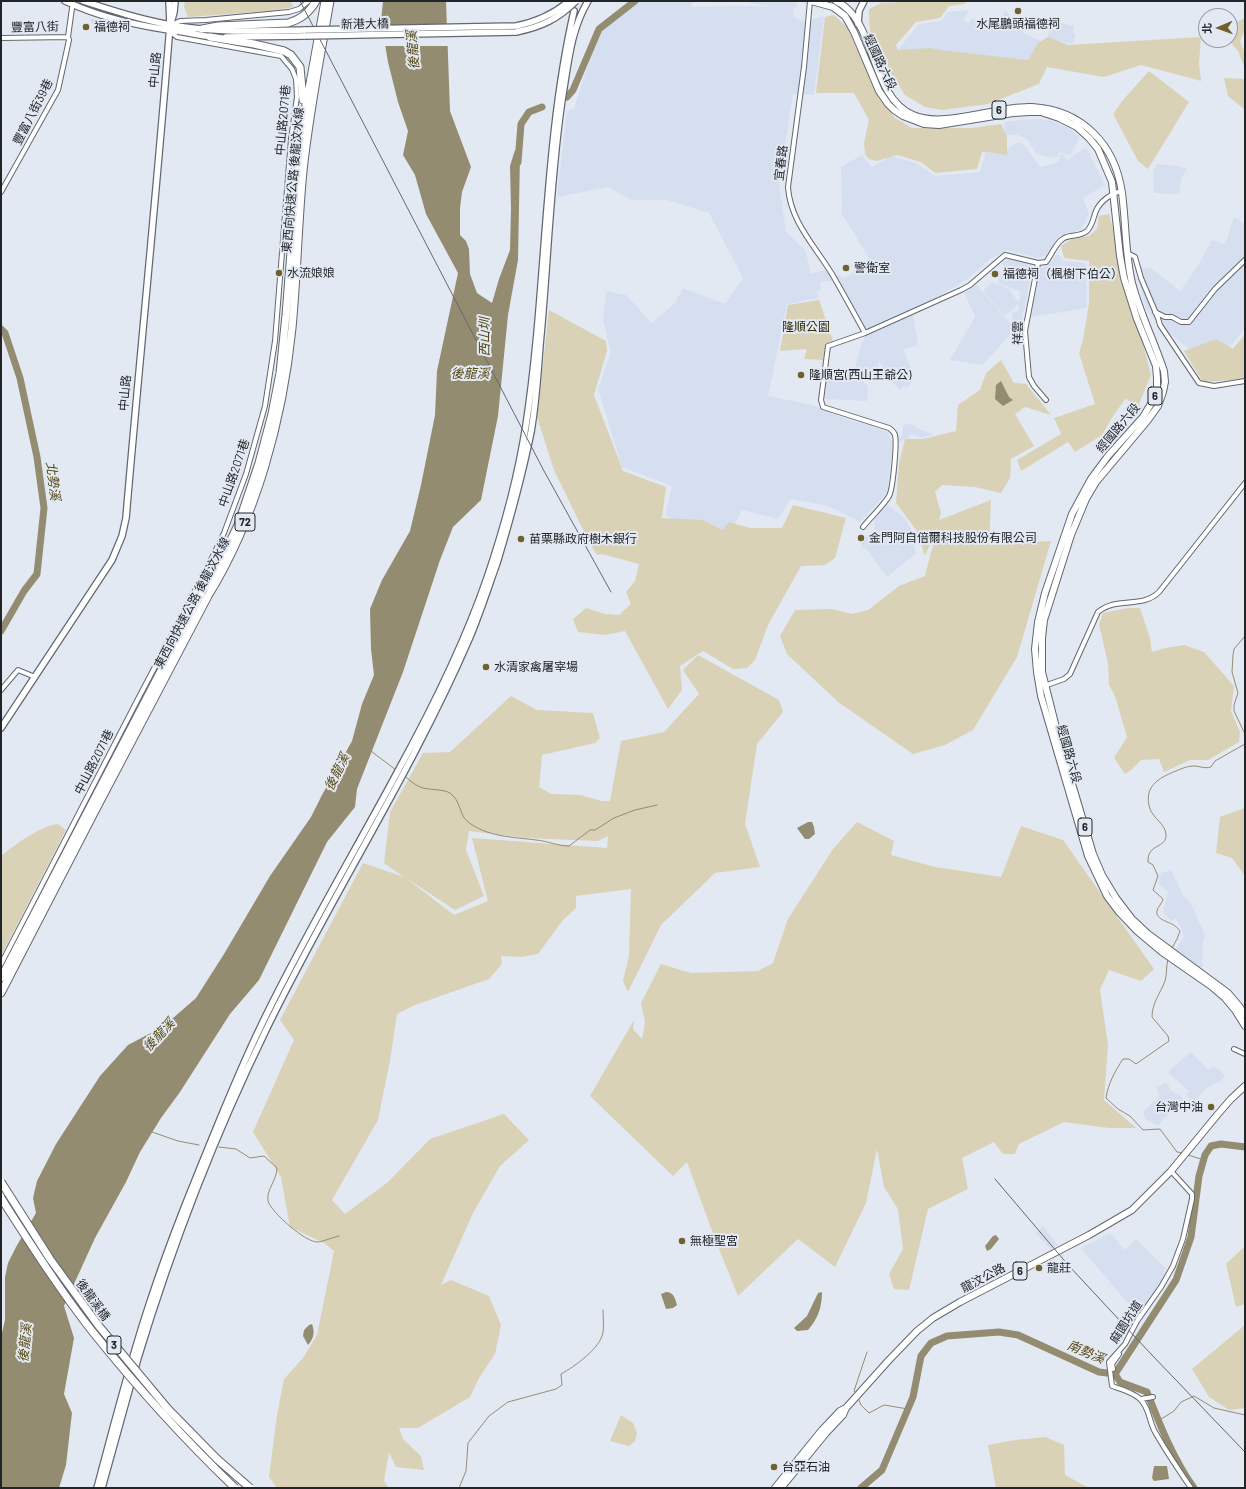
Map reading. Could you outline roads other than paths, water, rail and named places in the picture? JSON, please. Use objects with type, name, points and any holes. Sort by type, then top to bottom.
[{"type":"highway","points":[[202,29],[218,26],[288,23],[299,20],[305,16],[316,1]]},
{"type":"highway","name":"東西向快速公路 後龍汶水線","points":[[1,978],[196,604],[219,565],[240,518],[259,463],[272,414],[280,373],[291,258],[300,138],[324,1]]},
{"type":"highway","name":"東西向快速公路 後龍汶水線","points":[[1,993],[94,812],[222,572],[243,528],[265,465],[278,413],[288,361],[292,328],[307,133],[330,1]]},
{"type":"highway","points":[[210,37],[254,44],[291,54],[300,67],[304,110]]},
{"type":"highway","name":"後龍溪橋","points":[[1,1182],[50,1259],[98,1325],[168,1409],[217,1459],[250,1488]]},
{"type":"highway","name":"後龍溪橋","points":[[1,1198],[43,1263],[91,1330],[164,1416],[235,1488]]},
{"type":"main road","name":"經國路六段","points":[[810,1],[833,7],[845,16],[894,110],[915,122],[944,125],[1013,113],[1041,112],[1059,118],[1077,127],[1098,149],[1112,182],[1124,278],[1137,319],[1156,366],[1158,378],[1157,390],[1143,417],[1108,456],[1072,514],[1043,600],[1038,622],[1035,649],[1042,687],[1088,856],[1107,896],[1119,912],[1137,931],[1162,952],[1171,955]]},
{"type":"main road","name":"經國路六段","points":[[836,1],[847,8],[858,24],[884,91],[899,105],[913,115],[933,120],[1022,106],[1045,108],[1067,114],[1082,122],[1089,128],[1107,150],[1113,161],[1122,191],[1127,252],[1135,290],[1164,371],[1165,382],[1164,392],[1158,406],[1148,420],[1091,485]]},
{"type":"main road","points":[[1120,253],[1127,252]]},
{"type":"main road","name":"經國路六段","points":[[1042,687],[1088,838],[1102,875],[1116,898],[1132,919],[1148,934],[1164,945],[1171,955]]},
{"type":"main road","name":"6","points":[[1171,955],[1228,993],[1240,1006],[1245,1015]]},
{"type":"main road","name":"6","points":[[1171,955],[1225,998],[1245,1026]]},
{"type":"main road","name":"龍汶公路","points":[[824,1432],[840,1411],[846,1408],[917,1331],[933,1318],[960,1302],[1120,1218],[1141,1203],[1184,1156],[1231,1099],[1245,1086]]},
{"type":"main road","name":"6","points":[[775,1488],[824,1432]]},
{"type":"main road","name":"6","points":[[781,1488],[824,1432]]},
{"type":"street","points":[[65,1],[120,20],[170,28],[180,20],[206,20],[289,12],[299,9],[309,1]]},
{"type":"street","points":[[83,1],[170,28]]},
{"type":"street","points":[[169,1],[170,28]]},
{"type":"street","points":[[170,28],[175,1]]},
{"type":"street","name":"新港大橋","points":[[170,28],[210,37],[516,26],[532,23],[546,17],[569,1]]},
{"type":"street","name":"新港大橋","points":[[170,28],[305,33],[516,32],[546,23],[559,16],[576,1]]},
{"type":"street","points":[[102,1488],[138,1357],[157,1298],[186,1215],[228,1111],[264,1033],[286,990],[436,712],[472,633],[491,580],[519,486],[531,430],[543,322],[554,164],[560,117],[573,34],[582,11],[588,1]]},
{"type":"street","name":"宜春路","points":[[810,1],[804,67],[788,196],[800,225],[832,273],[865,333]]},
{"type":"street","points":[[858,24],[859,11],[864,1]]},
{"type":"street","name":"豐富八街39巷","points":[[1,192],[58,90],[69,40],[68,37],[73,3]]},
{"type":"street","points":[[97,1488],[124,1387],[152,1297],[182,1214],[224,1110],[259,1030],[295,960],[432,709],[466,631],[486,579],[515,485],[526,430],[538,321],[555,117],[574,11]]},
{"type":"street","points":[[264,23],[266,14]]},
{"type":"street","name":"中山路2071巷","points":[[1,964],[211,561],[224,533],[246,474],[265,406],[275,341],[291,140],[297,98],[296,79],[288,63],[281,56],[258,50],[177,37],[170,28]]},
{"type":"street","name":"中山路","points":[[1,728],[112,560],[122,536],[126,518],[170,28]]},
{"type":"street","name":"豐富八街","points":[[1,38],[68,37]]},
{"type":"street","points":[[863,527],[889,496],[892,483],[896,445],[894,433],[889,428],[822,407],[820,400],[828,346],[865,333],[961,290],[970,285],[1005,255],[1038,263],[1046,262],[1061,240],[1068,236],[1080,235],[1088,230],[1097,209],[1114,193],[1122,191]]},
{"type":"street","points":[[1127,252],[1135,257],[1141,278],[1160,326],[1199,383],[1214,386],[1245,381]]},
{"type":"street","points":[[1154,312],[1165,317],[1172,317],[1181,322],[1188,322],[1215,289],[1245,260]]},
{"type":"street","name":"祥雲","points":[[1038,263],[1025,330],[1029,377],[1034,386],[1046,400]]},
{"type":"street","points":[[1042,687],[1064,679],[1070,674],[1098,612],[1110,604],[1144,601],[1159,592],[1245,483]]},
{"type":"street","points":[[1,690],[18,670],[35,677]]},
{"type":"street","points":[[1234,1049],[1245,1054]]},
{"type":"street","name":"麻園坑道","points":[[1141,1399],[1113,1386],[1111,1363],[1122,1348],[1137,1321],[1161,1287],[1173,1266],[1183,1239],[1192,1194],[1171,1171]]},
{"type":"street","points":[[1152,1397],[1141,1399],[1145,1405],[1153,1428],[1163,1447],[1191,1488]]},
{"type":"water","name":"後龍溪","points":[[383,1],[446,1],[450,111],[471,167],[462,192],[460,208],[460,235],[466,241],[469,249],[470,274],[477,293],[492,303],[510,250],[510,166],[515,150],[520,154],[518,260],[508,315],[498,416],[481,500],[453,527],[440,560],[403,672],[357,789],[355,807],[327,842],[259,980],[230,1014],[140,1152],[126,1182],[95,1238],[64,1306],[74,1338],[64,1394],[72,1413],[66,1465],[59,1488],[1,1488],[1,1337],[5,1320],[5,1277],[8,1263],[36,1213],[33,1198],[37,1181],[56,1144],[100,1076],[128,1045],[164,1026],[196,998],[270,876],[311,817],[352,741],[362,704],[374,675],[371,649],[370,609],[382,580],[410,531],[435,415],[437,371],[458,273],[426,214],[415,175],[403,155],[408,131],[398,102],[388,62],[381,21]]},
{"type":"water","points":[[1001,381],[1009,397],[1013,400],[1003,406],[995,399],[996,385]]},
{"type":"water","points":[[808,822],[812,822],[815,834],[809,839],[805,839],[797,828]]},
{"type":"water","points":[[996,1235],[999,1239],[991,1249],[987,1251],[985,1246],[993,1236]]},
{"type":"water","points":[[666,1292],[671,1293],[675,1298],[677,1305],[673,1308],[666,1309],[661,1294]]},
{"type":"water","points":[[822,1292],[820,1308],[814,1322],[808,1330],[797,1331],[794,1328],[807,1316],[818,1293]]},
{"type":"water","points":[[312,1324],[313,1335],[312,1340],[308,1345],[303,1336],[304,1330]]},
{"type":"water","points":[[1154,1466],[1167,1466],[1169,1479],[1154,1481],[1152,1478]]},
{"type":"waterway","name":"西山圳","points":[[567,97],[573,90],[599,29],[635,1]]},
{"type":"waterway","name":"西山圳","points":[[518,162],[521,124],[529,112],[542,107]]},
{"type":"waterway","name":"北勢溪","points":[[1,329],[5,333],[20,378],[37,457],[44,508],[37,574],[24,591],[1,631]]},
{"type":"waterway","points":[[1245,636],[1234,649],[1232,672],[1238,693],[1234,705],[1234,711],[1245,734]]},
{"type":"waterway","points":[[1172,948],[1180,931],[1173,925],[1158,917],[1157,911],[1163,899],[1153,890],[1158,876],[1153,865],[1148,862],[1151,852],[1163,842],[1166,834],[1164,827],[1150,809],[1148,801],[1150,789],[1163,777],[1189,766],[1206,768],[1211,767],[1215,761],[1245,744]]},
{"type":"waterway","points":[[371,751],[396,770]]},
{"type":"waterway","points":[[405,776],[420,787],[450,793],[454,796],[464,818],[474,826],[483,830],[509,837],[565,846],[569,846],[590,830],[595,830],[614,818],[635,810],[657,805]]},
{"type":"waterway","points":[[1168,959],[1165,981],[1155,1003],[1152,1017],[1168,1036],[1169,1041],[1136,1064],[1129,1059],[1123,1059],[1112,1078],[1106,1098],[1118,1109],[1130,1116],[1143,1130],[1160,1129],[1177,1152],[1183,1153]]},
{"type":"waterway","points":[[152,1132],[178,1141],[199,1145]]},
{"type":"waterway","name":"南勢溪","points":[[861,1488],[882,1470],[913,1397],[921,1356],[931,1343],[947,1336],[999,1332],[1018,1335],[1099,1372],[1115,1374],[1176,1280],[1191,1237],[1199,1176],[1205,1155],[1211,1146],[1221,1144],[1245,1147]]},
{"type":"waterway","points":[[219,1147],[236,1149],[250,1158],[264,1156],[277,1168],[268,1201],[275,1212],[282,1219],[306,1238],[318,1242],[339,1236]]},
{"type":"waterway","points":[[1188,1155],[1204,1160]]},
{"type":"waterway","points":[[459,1488],[466,1471],[468,1443],[489,1416],[508,1402],[556,1389],[562,1385],[561,1374],[573,1367],[586,1356],[601,1338],[603,1332],[603,1310]]},
{"type":"waterway","points":[[856,1393],[854,1391],[867,1352]]},
{"type":"waterway","points":[[1115,1374],[1120,1382],[1147,1392],[1173,1454],[1194,1488]]},
{"type":"waterway","points":[[1158,1421],[1174,1411],[1181,1402],[1194,1396],[1214,1408],[1245,1415]]},
{"type":"waterway","points":[[858,1398],[861,1405],[869,1413],[884,1405],[908,1409]]},
{"type":"railway","points":[[300,1],[544,471],[611,592]]},
{"type":"railway","points":[[995,1179],[1069,1266],[1245,1452]]},
{"type":"place","name":"水尾鵬頭福德祠","points":[[1018,11]]},
{"type":"place","name":"福德祠","points":[[86,27]]},
{"type":"place","name":"警衛室","points":[[846,268]]},
{"type":"place","name":"水流娘娘","points":[[279,273]]},
{"type":"place","name":"福德祠（楓樹下伯公）","points":[[995,274]]},
{"type":"place","name":"隆順宮(西山王爺公)","points":[[801,375]]},
{"type":"place","name":"金門阿自倍爾科技股份有限公司","points":[[861,538]]},
{"type":"place","name":"苗栗縣政府樹木銀行","points":[[521,539]]},
{"type":"place","name":"水清家禽屠宰場","points":[[486,667]]},
{"type":"place","name":"台灣中油","points":[[1211,1107]]},
{"type":"place","name":"無極聖宮","points":[[682,1241]]},
{"type":"place","name":"龍莊","points":[[1039,1268]]},
{"type":"place","name":"台亞石油","points":[[774,1467]]},
{"type":"park label","name":"隆順公園","points":[[806,327]]}]
